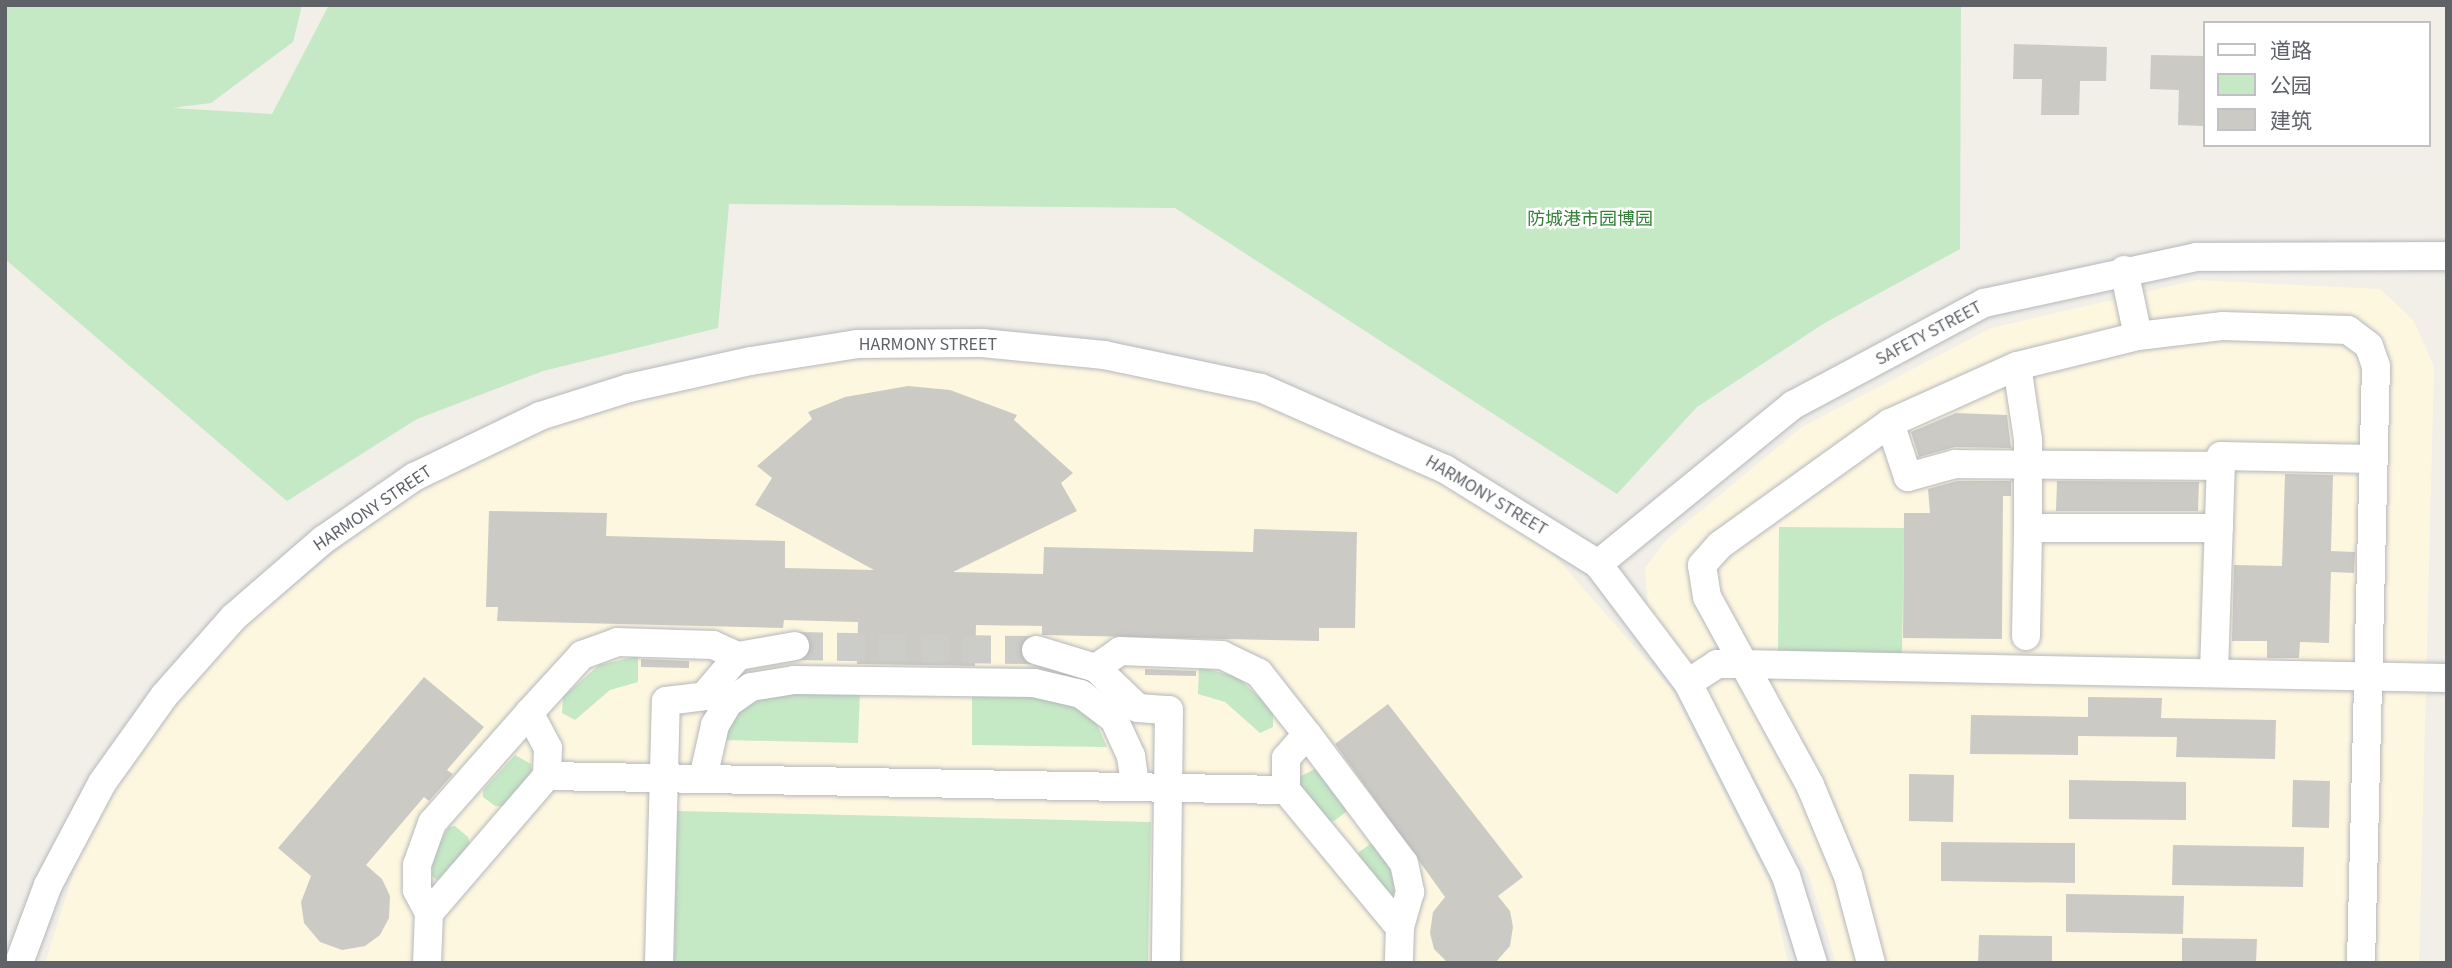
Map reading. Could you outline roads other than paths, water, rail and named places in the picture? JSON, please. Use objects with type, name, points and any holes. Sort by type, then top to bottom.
[{"type":"street","name":"SAFETY STREET","points":[[1598,564],[1793,405],[1984,303],[2124,270],[2196,257],[2447,256]]},
{"type":"street","points":[[2124,270],[2138,336]]},
{"type":"street","points":[[1871,963],[1849,876],[1810,785],[1741,664],[1707,597],[1702,565],[1720,545],[1890,423],[2017,366],[2138,336],[2223,326],[2348,330],[2369,346],[2376,366],[2361,963]]},
{"type":"street","name":"HARMONY STREET","points":[[19,963],[48,885],[102,783],[164,696],[234,617],[323,540],[414,477],[540,416],[629,388],[751,361],[857,344],[982,343],[1178,368],[1261,388],[1367,431],[1445,469],[1598,564],[1688,683],[1786,876],[1813,963]]},
{"type":"street","points":[[2017,366],[2028,464],[2026,636]]},
{"type":"street","points":[[1890,423],[1908,477],[1955,464],[2221,466]]},
{"type":"street","points":[[2214,672],[2221,456],[2374,460]]},
{"type":"street","points":[[2028,528],[2219,528]]},
{"type":"street","points":[[426,963],[429,913],[418,890],[416,865],[432,823],[582,654],[617,642],[713,645],[738,656],[795,646]]},
{"type":"street","points":[[1036,650],[1096,668],[1138,708],[1169,710],[1166,963]]},
{"type":"street","points":[[1096,668],[1120,651],[1222,655],[1259,673],[1404,863],[1410,892],[1400,928],[1399,963]]},
{"type":"street","points":[[659,963],[666,701],[704,696],[738,656]]},
{"type":"street","points":[[1688,683],[1717,664],[2447,678]]},
{"type":"street","points":[[704,764],[728,703],[751,687],[794,680],[1034,683],[1081,694],[1114,719],[1131,755],[1135,784]]},
{"type":"street","points":[[429,913],[547,776],[548,748],[529,713]]},
{"type":"street","points":[[1307,734],[1286,758],[1286,790],[1400,928]]},
{"type":"street","points":[[547,776],[664,777],[704,764],[1286,790]]},
{"type":"tunnel","points":[[795,646],[1036,650]]},
{"type":"park label","name":"防城港市园博园","points":[[1590,220]]}]
